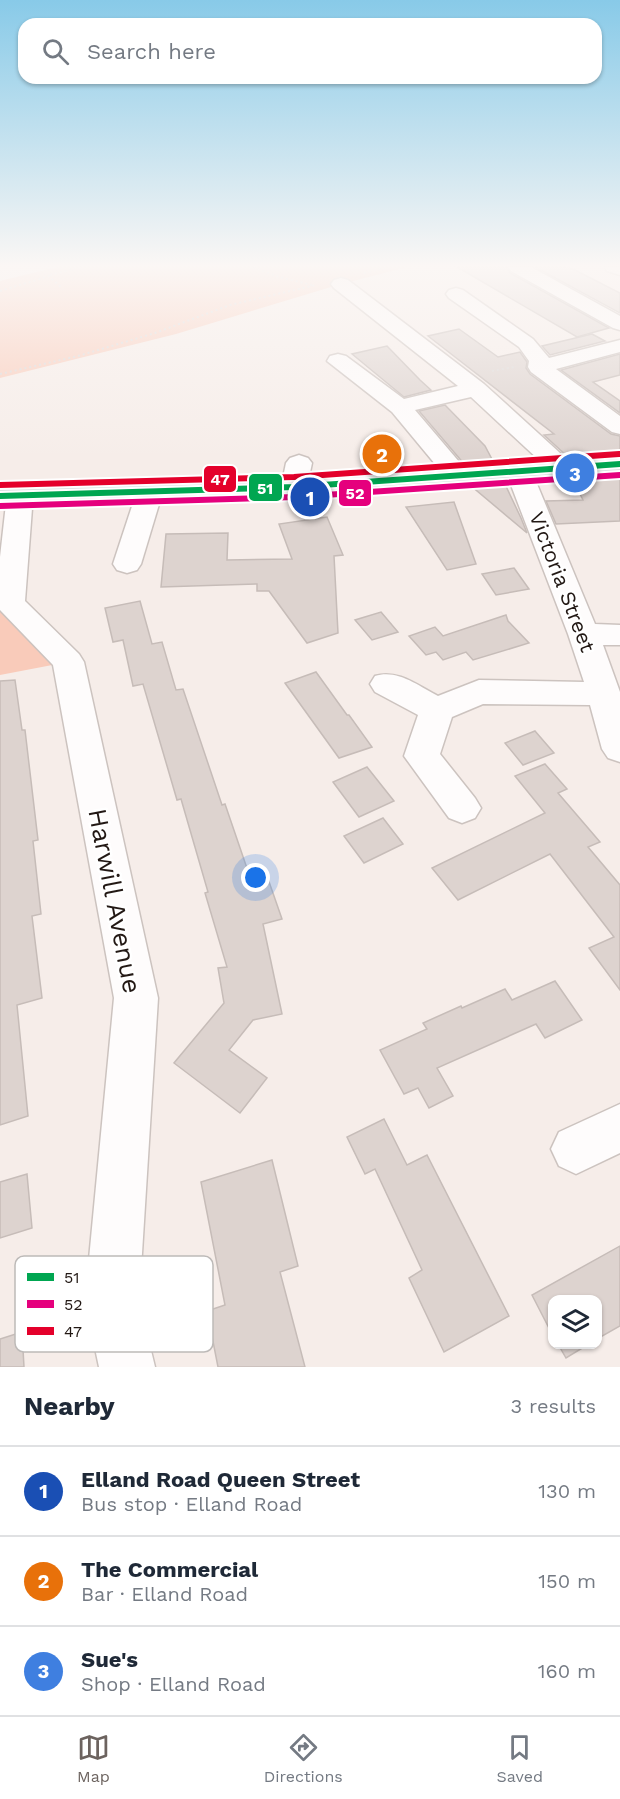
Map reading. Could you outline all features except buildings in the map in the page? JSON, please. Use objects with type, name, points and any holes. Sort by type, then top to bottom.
[{"type":"main road","points":[[10,495],[150,491],[296,475],[459,477],[620,464]]},
{"type":"street","points":[[397,331],[469,383],[562,468]]},
{"type":"street","points":[[509,331],[526,343],[540,360],[539,367]]},
{"type":"street","points":[[539,367],[620,346]]},
{"type":"street","points":[[338,361],[400,406],[459,477]]},
{"type":"street","points":[[539,367],[620,427]]},
{"type":"street","points":[[400,406],[469,383]]},
{"type":"street","points":[[589,404],[620,395]]},
{"type":"street","name":"Victoria Street","points":[[519,472],[584,634],[620,748]]},
{"type":"street","points":[[127,564],[134,538],[144,518],[150,491]]},
{"type":"street","name":"Harwill Avenue","points":[[10,495],[10,603],[68,662],[136,998],[116,1256]]},
{"type":"street","points":[[584,634],[620,635]]},
{"type":"street","points":[[387,684],[436,710]]},
{"type":"street","points":[[436,710],[479,692],[604,694]]},
{"type":"street","points":[[436,710],[422,756],[462,808]]},
{"type":"street","points":[[576,1149],[620,1128]]},
{"type":"street","name":"Harwill Avenue","points":[[124,1352],[127,1367]]},
{"type":"path","points":[[0,374],[78,356],[161,331]]},
{"type":"path","points":[[469,383],[526,365],[539,367]]},
{"type":"shaded area","points":[[0,331],[187,331],[176,334],[0,378]]},
{"type":"shaded area","points":[[0,604],[68,662],[0,675]]},
{"type":"transit line","name":"47","points":[[0,485],[294,477],[619,454]]},
{"type":"transit line","name":"51","points":[[0,496],[294,487],[620,464]]},
{"type":"transit line","name":"52","points":[[0,506],[295,497],[620,475]]},
{"type":"place","name":"The Commercial","points":[[382,454]]},
{"type":"place","name":"Sue's","points":[[575,473]]},
{"type":"place","name":"Elland Road Queen Street","points":[[310,497]]}]
